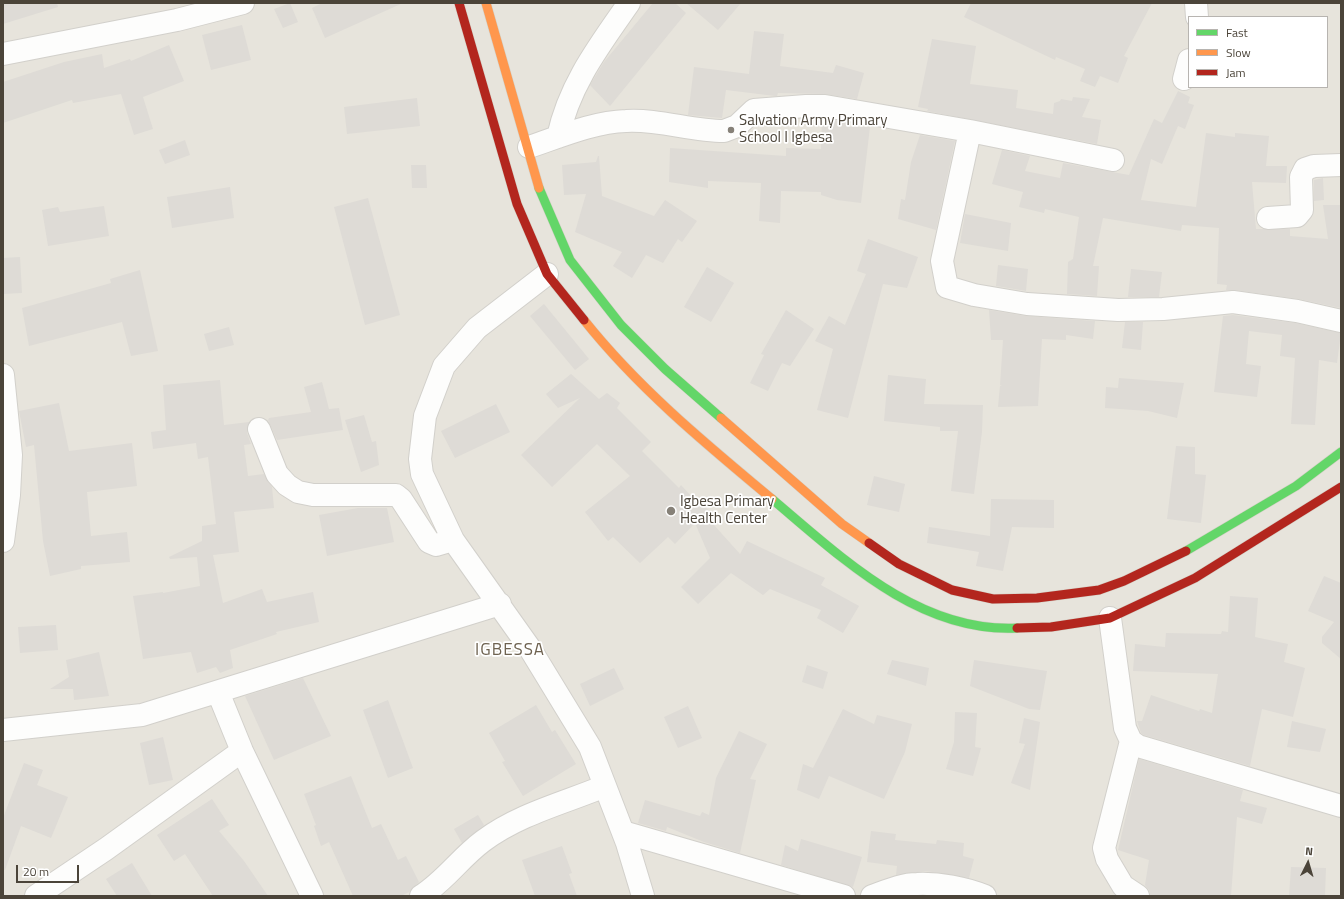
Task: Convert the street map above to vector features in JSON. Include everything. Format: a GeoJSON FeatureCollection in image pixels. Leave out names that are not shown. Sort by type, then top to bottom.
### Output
{"type":"FeatureCollection","features":[{"type":"Feature","properties":{"kind":"street"},"geometry":{"type":"LineString","coordinates":[[3,54],[174,12],[243,3]]}},
{"type":"Feature","properties":{"kind":"street"},"geometry":{"type":"LineString","coordinates":[[459,3],[517,204],[547,274],[604,346],[688,429],[826,544],[886,589],[925,611],[957,622],[1005,629],[1051,627],[1110,618],[1195,578],[1341,487]]}},
{"type":"Feature","properties":{"kind":"street"},"geometry":{"type":"LineString","coordinates":[[486,3],[529,148],[541,196],[570,260],[621,325],[710,410],[842,524],[899,564],[952,590],[973,596],[1020,599],[1069,594],[1105,588],[1173,559],[1290,489],[1341,452]]}},
{"type":"Feature","properties":{"kind":"street"},"geometry":{"type":"LineString","coordinates":[[558,137],[564,114],[578,78],[629,3]]}},
{"type":"Feature","properties":{"kind":"street"},"geometry":{"type":"LineString","coordinates":[[1196,3],[1197,16]]}},
{"type":"Feature","properties":{"kind":"street"},"geometry":{"type":"LineString","coordinates":[[529,148],[558,137],[594,127],[626,121],[724,131],[736,126],[754,110],[825,106],[970,131],[1113,160]]}},
{"type":"Feature","properties":{"kind":"street"},"geometry":{"type":"LineString","coordinates":[[970,131],[942,261],[947,287],[974,295],[1027,304],[1118,310],[1163,310],[1233,302],[1297,312],[1341,321]]}},
{"type":"Feature","properties":{"kind":"street"},"geometry":{"type":"LineString","coordinates":[[1268,218],[1297,216],[1302,210],[1301,177],[1305,169],[1314,166],[1341,165]]}},
{"type":"Feature","properties":{"kind":"street"},"geometry":{"type":"LineString","coordinates":[[547,274],[477,328],[444,366],[433,391],[425,416],[420,459],[422,474],[453,540],[500,604],[529,647],[590,747],[623,832],[643,896]]}},
{"type":"Feature","properties":{"kind":"street"},"geometry":{"type":"LineString","coordinates":[[3,375],[11,455],[3,541]]}},
{"type":"Feature","properties":{"kind":"street"},"geometry":{"type":"LineString","coordinates":[[259,430],[276,474],[287,486],[298,492],[313,495],[396,495],[401,499],[429,542],[436,545],[453,540]]}},
{"type":"Feature","properties":{"kind":"street"},"geometry":{"type":"LineString","coordinates":[[3,730],[142,715],[500,604]]}},
{"type":"Feature","properties":{"kind":"street"},"geometry":{"type":"LineString","coordinates":[[1110,618],[1125,728],[1131,741],[1138,746],[1341,806]]}},
{"type":"Feature","properties":{"kind":"street"},"geometry":{"type":"LineString","coordinates":[[218,692],[242,751],[312,896]]}},
{"type":"Feature","properties":{"kind":"street"},"geometry":{"type":"LineString","coordinates":[[1131,741],[1104,848],[1107,859],[1122,886],[1138,896]]}},
{"type":"Feature","properties":{"kind":"street"},"geometry":{"type":"LineString","coordinates":[[36,896],[106,849],[242,751]]}},
{"type":"Feature","properties":{"kind":"street"},"geometry":{"type":"LineString","coordinates":[[421,896],[449,874],[482,842],[505,826],[532,813],[605,786]]}},
{"type":"Feature","properties":{"kind":"street"},"geometry":{"type":"LineString","coordinates":[[623,832],[844,896]]}},
{"type":"Feature","properties":{"kind":"street"},"geometry":{"type":"LineString","coordinates":[[872,896],[906,885],[917,884],[947,886],[985,896]]}},
{"type":"Feature","properties":{"kind":"shaded area"},"geometry":{"type":"Polygon","coordinates":[[[3,3],[1341,3],[1341,896],[3,896],[3,3]]]}},
{"type":"Feature","properties":{"kind":"building"},"geometry":{"type":"Polygon","coordinates":[[[3,3],[57,3],[58,7],[3,24],[3,3]]]}},
{"type":"Feature","properties":{"kind":"building"},"geometry":{"type":"Polygon","coordinates":[[[290,3],[298,22],[283,28],[274,9],[290,3]]]}},
{"type":"Feature","properties":{"kind":"building"},"geometry":{"type":"Polygon","coordinates":[[[322,3],[403,3],[325,38],[312,8],[322,3]]]}},
{"type":"Feature","properties":{"kind":"building"},"geometry":{"type":"Polygon","coordinates":[[[653,3],[675,3],[686,13],[610,106],[590,85],[604,62],[653,3]]]}},
{"type":"Feature","properties":{"kind":"building"},"geometry":{"type":"Polygon","coordinates":[[[686,3],[741,3],[718,30],[686,3]]]}},
{"type":"Feature","properties":{"kind":"building"},"geometry":{"type":"Polygon","coordinates":[[[971,3],[1152,3],[1124,56],[1128,58],[1118,83],[1100,76],[1095,87],[1080,81],[1085,69],[1056,57],[1055,60],[964,17],[971,3]]]}},
{"type":"Feature","properties":{"kind":"building"},"geometry":{"type":"Polygon","coordinates":[[[242,25],[251,60],[211,70],[202,35],[242,25]]]}},
{"type":"Feature","properties":{"kind":"building"},"geometry":{"type":"Polygon","coordinates":[[[754,31],[784,34],[780,66],[833,73],[836,65],[864,73],[857,99],[825,94],[778,93],[777,96],[775,96],[726,90],[722,118],[688,115],[694,67],[749,74],[754,31]]]}},
{"type":"Feature","properties":{"kind":"building"},"geometry":{"type":"Polygon","coordinates":[[[932,39],[976,46],[970,84],[1018,90],[1016,108],[1053,114],[1054,103],[1060,101],[1061,99],[1072,101],[1073,97],[1090,99],[1082,117],[1101,120],[1097,144],[927,111],[928,109],[918,107],[932,39]]]}},
{"type":"Feature","properties":{"kind":"building"},"geometry":{"type":"Polygon","coordinates":[[[169,45],[184,81],[143,97],[153,129],[134,135],[121,94],[73,103],[72,100],[3,123],[3,82],[64,62],[102,54],[104,68],[130,59],[131,61],[169,45]]]}},
{"type":"Feature","properties":{"kind":"building"},"geometry":{"type":"Polygon","coordinates":[[[1178,91],[1190,97],[1188,103],[1194,105],[1185,129],[1178,126],[1162,164],[1151,159],[1141,200],[1196,207],[1206,133],[1235,137],[1235,133],[1269,136],[1266,166],[1287,166],[1286,183],[1252,182],[1256,229],[1290,229],[1290,236],[1328,239],[1323,205],[1341,205],[1341,308],[1299,299],[1226,290],[1227,285],[1217,284],[1219,228],[1182,225],[1181,231],[1103,218],[1093,266],[1099,266],[1097,296],[1067,294],[1068,262],[1073,259],[1079,217],[1045,209],[1044,213],[1019,207],[1023,192],[992,184],[1002,150],[1030,156],[1025,171],[1060,178],[1063,163],[1129,175],[1154,119],[1162,123],[1178,91]]]}},
{"type":"Feature","properties":{"kind":"building"},"geometry":{"type":"Polygon","coordinates":[[[417,98],[420,126],[347,134],[344,107],[417,98]]]}},
{"type":"Feature","properties":{"kind":"building"},"geometry":{"type":"Polygon","coordinates":[[[822,118],[850,123],[849,127],[870,127],[861,203],[837,200],[821,195],[821,192],[781,191],[780,223],[759,221],[761,183],[708,181],[708,188],[669,182],[670,148],[786,156],[786,148],[821,149],[822,118]]]}},
{"type":"Feature","properties":{"kind":"building"},"geometry":{"type":"Polygon","coordinates":[[[920,135],[955,141],[936,230],[898,219],[901,199],[905,200],[911,162],[920,135]]]}},
{"type":"Feature","properties":{"kind":"building"},"geometry":{"type":"Polygon","coordinates":[[[185,140],[190,155],[165,164],[159,150],[185,140]]]}},
{"type":"Feature","properties":{"kind":"building"},"geometry":{"type":"Polygon","coordinates":[[[598,156],[602,196],[654,216],[665,200],[697,221],[682,242],[678,239],[663,263],[646,255],[632,278],[613,266],[622,252],[575,232],[586,194],[564,195],[562,165],[596,162],[598,156]]]}},
{"type":"Feature","properties":{"kind":"building"},"geometry":{"type":"Polygon","coordinates":[[[411,165],[426,165],[427,188],[412,188],[411,165]]]}},
{"type":"Feature","properties":{"kind":"building"},"geometry":{"type":"Polygon","coordinates":[[[1323,178],[1324,200],[1314,201],[1314,180],[1323,178]]]}},
{"type":"Feature","properties":{"kind":"building"},"geometry":{"type":"Polygon","coordinates":[[[230,187],[234,218],[172,228],[167,197],[230,187]]]}},
{"type":"Feature","properties":{"kind":"building"},"geometry":{"type":"Polygon","coordinates":[[[368,198],[400,315],[365,325],[334,207],[368,198]]]}},
{"type":"Feature","properties":{"kind":"building"},"geometry":{"type":"Polygon","coordinates":[[[104,206],[109,236],[48,246],[42,210],[58,207],[60,212],[104,206]]]}},
{"type":"Feature","properties":{"kind":"building"},"geometry":{"type":"Polygon","coordinates":[[[965,214],[1011,223],[1008,251],[960,243],[965,214]]]}},
{"type":"Feature","properties":{"kind":"building"},"geometry":{"type":"Polygon","coordinates":[[[868,239],[918,257],[907,288],[883,284],[848,418],[817,410],[833,349],[815,341],[829,316],[845,325],[866,274],[857,271],[868,239]]]}},
{"type":"Feature","properties":{"kind":"building"},"geometry":{"type":"Polygon","coordinates":[[[20,257],[22,293],[3,294],[3,258],[20,257]]]}},
{"type":"Feature","properties":{"kind":"building"},"geometry":{"type":"Polygon","coordinates":[[[998,265],[1028,269],[1026,291],[996,286],[998,265]]]}},
{"type":"Feature","properties":{"kind":"building"},"geometry":{"type":"Polygon","coordinates":[[[707,267],[734,283],[711,322],[684,307],[707,267]]]}},
{"type":"Feature","properties":{"kind":"building"},"geometry":{"type":"Polygon","coordinates":[[[1131,269],[1162,272],[1159,297],[1128,297],[1131,269]]]}},
{"type":"Feature","properties":{"kind":"building"},"geometry":{"type":"Polygon","coordinates":[[[140,270],[158,351],[131,356],[122,322],[29,346],[22,308],[111,283],[110,279],[140,270]]]}},
{"type":"Feature","properties":{"kind":"building"},"geometry":{"type":"Polygon","coordinates":[[[544,304],[589,359],[575,370],[530,316],[544,304]]]}},
{"type":"Feature","properties":{"kind":"building"},"geometry":{"type":"Polygon","coordinates":[[[786,310],[814,329],[790,366],[782,363],[768,391],[750,383],[764,355],[761,354],[786,310]]]}},
{"type":"Feature","properties":{"kind":"building"},"geometry":{"type":"Polygon","coordinates":[[[989,310],[1026,316],[1095,321],[1093,339],[1066,335],[1066,340],[1042,339],[1038,406],[998,407],[1000,386],[1002,386],[1000,385],[1003,340],[991,340],[989,310]]]}},
{"type":"Feature","properties":{"kind":"building"},"geometry":{"type":"Polygon","coordinates":[[[1233,315],[1295,323],[1341,333],[1337,363],[1319,360],[1315,425],[1291,424],[1295,358],[1280,356],[1282,335],[1249,331],[1246,364],[1261,366],[1257,397],[1214,392],[1223,316],[1233,315]]]}},
{"type":"Feature","properties":{"kind":"building"},"geometry":{"type":"Polygon","coordinates":[[[1125,322],[1143,322],[1141,350],[1122,348],[1125,322]]]}},
{"type":"Feature","properties":{"kind":"building"},"geometry":{"type":"Polygon","coordinates":[[[229,327],[234,345],[209,351],[204,334],[229,327]]]}},
{"type":"Feature","properties":{"kind":"building"},"geometry":{"type":"Polygon","coordinates":[[[571,374],[599,399],[607,393],[620,403],[617,408],[651,442],[642,451],[679,488],[681,485],[700,506],[702,504],[718,519],[713,524],[740,554],[747,541],[825,578],[821,585],[859,606],[843,633],[817,618],[821,610],[770,589],[763,595],[731,573],[698,604],[681,587],[710,558],[695,523],[675,544],[668,537],[640,563],[613,537],[608,541],[585,512],[630,476],[597,444],[552,487],[521,455],[580,398],[558,408],[546,394],[571,374]]]}},
{"type":"Feature","properties":{"kind":"building"},"geometry":{"type":"Polygon","coordinates":[[[888,375],[926,379],[924,404],[983,405],[982,432],[974,494],[951,491],[958,431],[940,431],[940,427],[884,421],[888,375]]]}},
{"type":"Feature","properties":{"kind":"building"},"geometry":{"type":"Polygon","coordinates":[[[1119,378],[1184,383],[1177,418],[1148,411],[1105,408],[1106,387],[1118,388],[1119,378]]]}},
{"type":"Feature","properties":{"kind":"building"},"geometry":{"type":"Polygon","coordinates":[[[220,380],[224,425],[249,422],[247,433],[251,444],[244,445],[248,476],[264,474],[272,487],[274,508],[234,512],[239,552],[213,555],[223,603],[262,589],[267,602],[313,592],[319,622],[276,632],[277,634],[230,650],[233,668],[220,673],[216,667],[197,673],[191,652],[143,659],[133,596],[163,593],[200,586],[197,557],[170,559],[169,557],[202,541],[202,526],[216,524],[208,457],[198,459],[196,443],[153,449],[151,432],[166,430],[163,385],[220,380]]]}},
{"type":"Feature","properties":{"kind":"building"},"geometry":{"type":"Polygon","coordinates":[[[322,382],[329,409],[339,408],[343,430],[277,440],[268,420],[269,418],[311,412],[304,387],[322,382]]]}},
{"type":"Feature","properties":{"kind":"building"},"geometry":{"type":"Polygon","coordinates":[[[59,403],[69,451],[132,443],[137,486],[87,492],[91,536],[127,532],[130,562],[81,566],[81,569],[50,576],[43,541],[34,445],[26,447],[19,411],[59,403]]]}},
{"type":"Feature","properties":{"kind":"building"},"geometry":{"type":"Polygon","coordinates":[[[496,404],[510,432],[455,458],[441,431],[496,404]]]}},
{"type":"Feature","properties":{"kind":"building"},"geometry":{"type":"Polygon","coordinates":[[[364,415],[372,442],[376,441],[379,465],[361,472],[345,420],[364,415]]]}},
{"type":"Feature","properties":{"kind":"building"},"geometry":{"type":"Polygon","coordinates":[[[1176,446],[1195,447],[1195,474],[1206,475],[1201,523],[1167,519],[1176,446]]]}},
{"type":"Feature","properties":{"kind":"building"},"geometry":{"type":"Polygon","coordinates":[[[874,476],[905,484],[899,512],[867,505],[874,476]]]}},
{"type":"Feature","properties":{"kind":"building"},"geometry":{"type":"Polygon","coordinates":[[[991,499],[1054,500],[1054,528],[1012,527],[1003,571],[976,566],[979,552],[927,543],[929,527],[990,536],[991,499]]]}},
{"type":"Feature","properties":{"kind":"building"},"geometry":{"type":"Polygon","coordinates":[[[358,508],[387,508],[394,542],[327,556],[319,515],[358,508]]]}},
{"type":"Feature","properties":{"kind":"building"},"geometry":{"type":"Polygon","coordinates":[[[1324,576],[1341,583],[1341,659],[1322,643],[1322,637],[1334,622],[1308,611],[1324,576]]]}},
{"type":"Feature","properties":{"kind":"building"},"geometry":{"type":"Polygon","coordinates":[[[1230,596],[1258,598],[1255,637],[1288,644],[1284,662],[1305,668],[1293,717],[1262,709],[1250,766],[1144,735],[1141,733],[1137,721],[1142,721],[1151,695],[1199,711],[1200,709],[1212,713],[1218,674],[1133,671],[1135,644],[1165,647],[1166,633],[1221,634],[1222,631],[1228,632],[1230,596]]]}},
{"type":"Feature","properties":{"kind":"building"},"geometry":{"type":"Polygon","coordinates":[[[56,625],[58,650],[20,653],[18,627],[56,625]]]}},
{"type":"Feature","properties":{"kind":"building"},"geometry":{"type":"Polygon","coordinates":[[[99,652],[109,696],[74,700],[73,689],[50,689],[69,677],[66,660],[99,652]]]}},
{"type":"Feature","properties":{"kind":"building"},"geometry":{"type":"Polygon","coordinates":[[[892,660],[929,668],[926,686],[887,674],[892,660]]]}},
{"type":"Feature","properties":{"kind":"building"},"geometry":{"type":"Polygon","coordinates":[[[974,660],[1047,671],[1040,710],[1029,709],[970,686],[974,660]]]}},
{"type":"Feature","properties":{"kind":"building"},"geometry":{"type":"Polygon","coordinates":[[[807,665],[828,672],[823,689],[802,682],[807,665]]]}},
{"type":"Feature","properties":{"kind":"building"},"geometry":{"type":"Polygon","coordinates":[[[614,668],[624,689],[590,706],[580,684],[614,668]]]}},
{"type":"Feature","properties":{"kind":"building"},"geometry":{"type":"Polygon","coordinates":[[[303,678],[331,736],[274,760],[245,696],[303,678]]]}},
{"type":"Feature","properties":{"kind":"building"},"geometry":{"type":"Polygon","coordinates":[[[388,700],[413,768],[388,778],[363,710],[388,700]]]}},
{"type":"Feature","properties":{"kind":"building"},"geometry":{"type":"Polygon","coordinates":[[[536,705],[552,732],[555,730],[576,764],[523,796],[502,762],[505,761],[489,733],[536,705]]]}},
{"type":"Feature","properties":{"kind":"building"},"geometry":{"type":"Polygon","coordinates":[[[688,706],[702,738],[678,748],[664,717],[688,706]]]}},
{"type":"Feature","properties":{"kind":"building"},"geometry":{"type":"Polygon","coordinates":[[[843,709],[874,724],[877,715],[912,724],[905,752],[884,799],[829,776],[819,799],[797,790],[803,764],[813,768],[843,709]]]}},
{"type":"Feature","properties":{"kind":"building"},"geometry":{"type":"Polygon","coordinates":[[[955,712],[977,713],[975,747],[981,748],[973,776],[946,769],[954,742],[955,712]]]}},
{"type":"Feature","properties":{"kind":"building"},"geometry":{"type":"Polygon","coordinates":[[[1024,718],[1040,722],[1030,790],[1011,783],[1025,744],[1019,743],[1024,718]]]}},
{"type":"Feature","properties":{"kind":"building"},"geometry":{"type":"Polygon","coordinates":[[[1292,721],[1326,729],[1320,752],[1287,747],[1292,721]]]}},
{"type":"Feature","properties":{"kind":"building"},"geometry":{"type":"Polygon","coordinates":[[[739,731],[767,744],[750,779],[756,780],[740,853],[704,842],[667,827],[666,831],[638,823],[645,800],[700,816],[702,812],[709,815],[716,778],[739,731]]]}},
{"type":"Feature","properties":{"kind":"building"},"geometry":{"type":"Polygon","coordinates":[[[163,737],[173,780],[149,785],[140,743],[163,737]]]}},
{"type":"Feature","properties":{"kind":"building"},"geometry":{"type":"Polygon","coordinates":[[[1139,759],[1243,790],[1240,801],[1267,808],[1262,824],[1237,817],[1231,896],[1150,896],[1149,890],[1145,885],[1149,860],[1118,850],[1139,759]]]}},
{"type":"Feature","properties":{"kind":"building"},"geometry":{"type":"Polygon","coordinates":[[[24,763],[43,770],[37,785],[68,797],[51,838],[21,826],[5,870],[3,870],[3,818],[24,763]]]}},
{"type":"Feature","properties":{"kind":"building"},"geometry":{"type":"Polygon","coordinates":[[[351,776],[372,828],[381,824],[398,860],[406,856],[419,882],[409,892],[401,896],[353,896],[329,842],[321,846],[314,826],[316,825],[304,794],[351,776]]]}},
{"type":"Feature","properties":{"kind":"building"},"geometry":{"type":"Polygon","coordinates":[[[212,799],[229,825],[219,831],[244,861],[268,896],[213,896],[185,854],[174,861],[157,835],[212,799]]]}},
{"type":"Feature","properties":{"kind":"building"},"geometry":{"type":"Polygon","coordinates":[[[478,815],[484,825],[462,843],[454,829],[478,815]]]}},
{"type":"Feature","properties":{"kind":"building"},"geometry":{"type":"Polygon","coordinates":[[[871,831],[896,834],[895,840],[936,844],[937,840],[964,843],[963,856],[974,859],[969,878],[926,871],[896,875],[897,866],[867,862],[871,831]]]}},
{"type":"Feature","properties":{"kind":"building"},"geometry":{"type":"Polygon","coordinates":[[[801,839],[862,857],[853,887],[781,865],[785,845],[798,851],[801,839]]]}},
{"type":"Feature","properties":{"kind":"building"},"geometry":{"type":"Polygon","coordinates":[[[562,846],[572,873],[569,874],[577,896],[535,896],[522,860],[562,846]]]}},
{"type":"Feature","properties":{"kind":"building"},"geometry":{"type":"Polygon","coordinates":[[[132,863],[152,896],[117,896],[106,879],[132,863]]]}},
{"type":"Feature","properties":{"kind":"building"},"geometry":{"type":"Polygon","coordinates":[[[1291,867],[1326,868],[1325,896],[1289,896],[1291,867]]]}},
{"type":"Feature","properties":{"kind":"traffic: fast"},"geometry":{"type":"LineString","coordinates":[[539,188],[570,260],[621,325],[665,369],[721,418]]}},
{"type":"Feature","properties":{"kind":"traffic: fast"},"geometry":{"type":"LineString","coordinates":[[1186,551],[1296,486],[1341,452]]}},
{"type":"Feature","properties":{"kind":"traffic: fast"},"geometry":{"type":"LineString","coordinates":[[772,499],[854,567],[884,588],[915,605],[947,618],[981,626],[1017,628]]}},
{"type":"Feature","properties":{"kind":"traffic: slow"},"geometry":{"type":"LineString","coordinates":[[486,3],[539,188]]}},
{"type":"Feature","properties":{"kind":"traffic: slow"},"geometry":{"type":"LineString","coordinates":[[584,320],[605,345],[650,392],[698,436],[772,499]]}},
{"type":"Feature","properties":{"kind":"traffic: slow"},"geometry":{"type":"LineString","coordinates":[[721,418],[842,524],[869,543]]}},
{"type":"Feature","properties":{"kind":"traffic: jam"},"geometry":{"type":"LineString","coordinates":[[459,3],[517,204],[547,274],[584,320]]}},
{"type":"Feature","properties":{"kind":"traffic: jam"},"geometry":{"type":"LineString","coordinates":[[1017,628],[1051,627],[1110,618],[1195,578],[1341,487]]}},
{"type":"Feature","properties":{"kind":"traffic: jam"},"geometry":{"type":"LineString","coordinates":[[869,543],[899,564],[952,590],[993,599],[1037,598],[1099,590],[1124,581],[1186,551]]}},
{"type":"Feature","properties":{"kind":"place","name":"Salvation Army Primary School I Igbesa"},"geometry":{"type":"Point","coordinates":[731,130]}},
{"type":"Feature","properties":{"kind":"place","name":"Igbesa Primary Health Center"},"geometry":{"type":"Point","coordinates":[671,511]}},
{"type":"Feature","properties":{"kind":"district","name":"IGBESSA"},"geometry":{"type":"Point","coordinates":[510,651]}}]}
